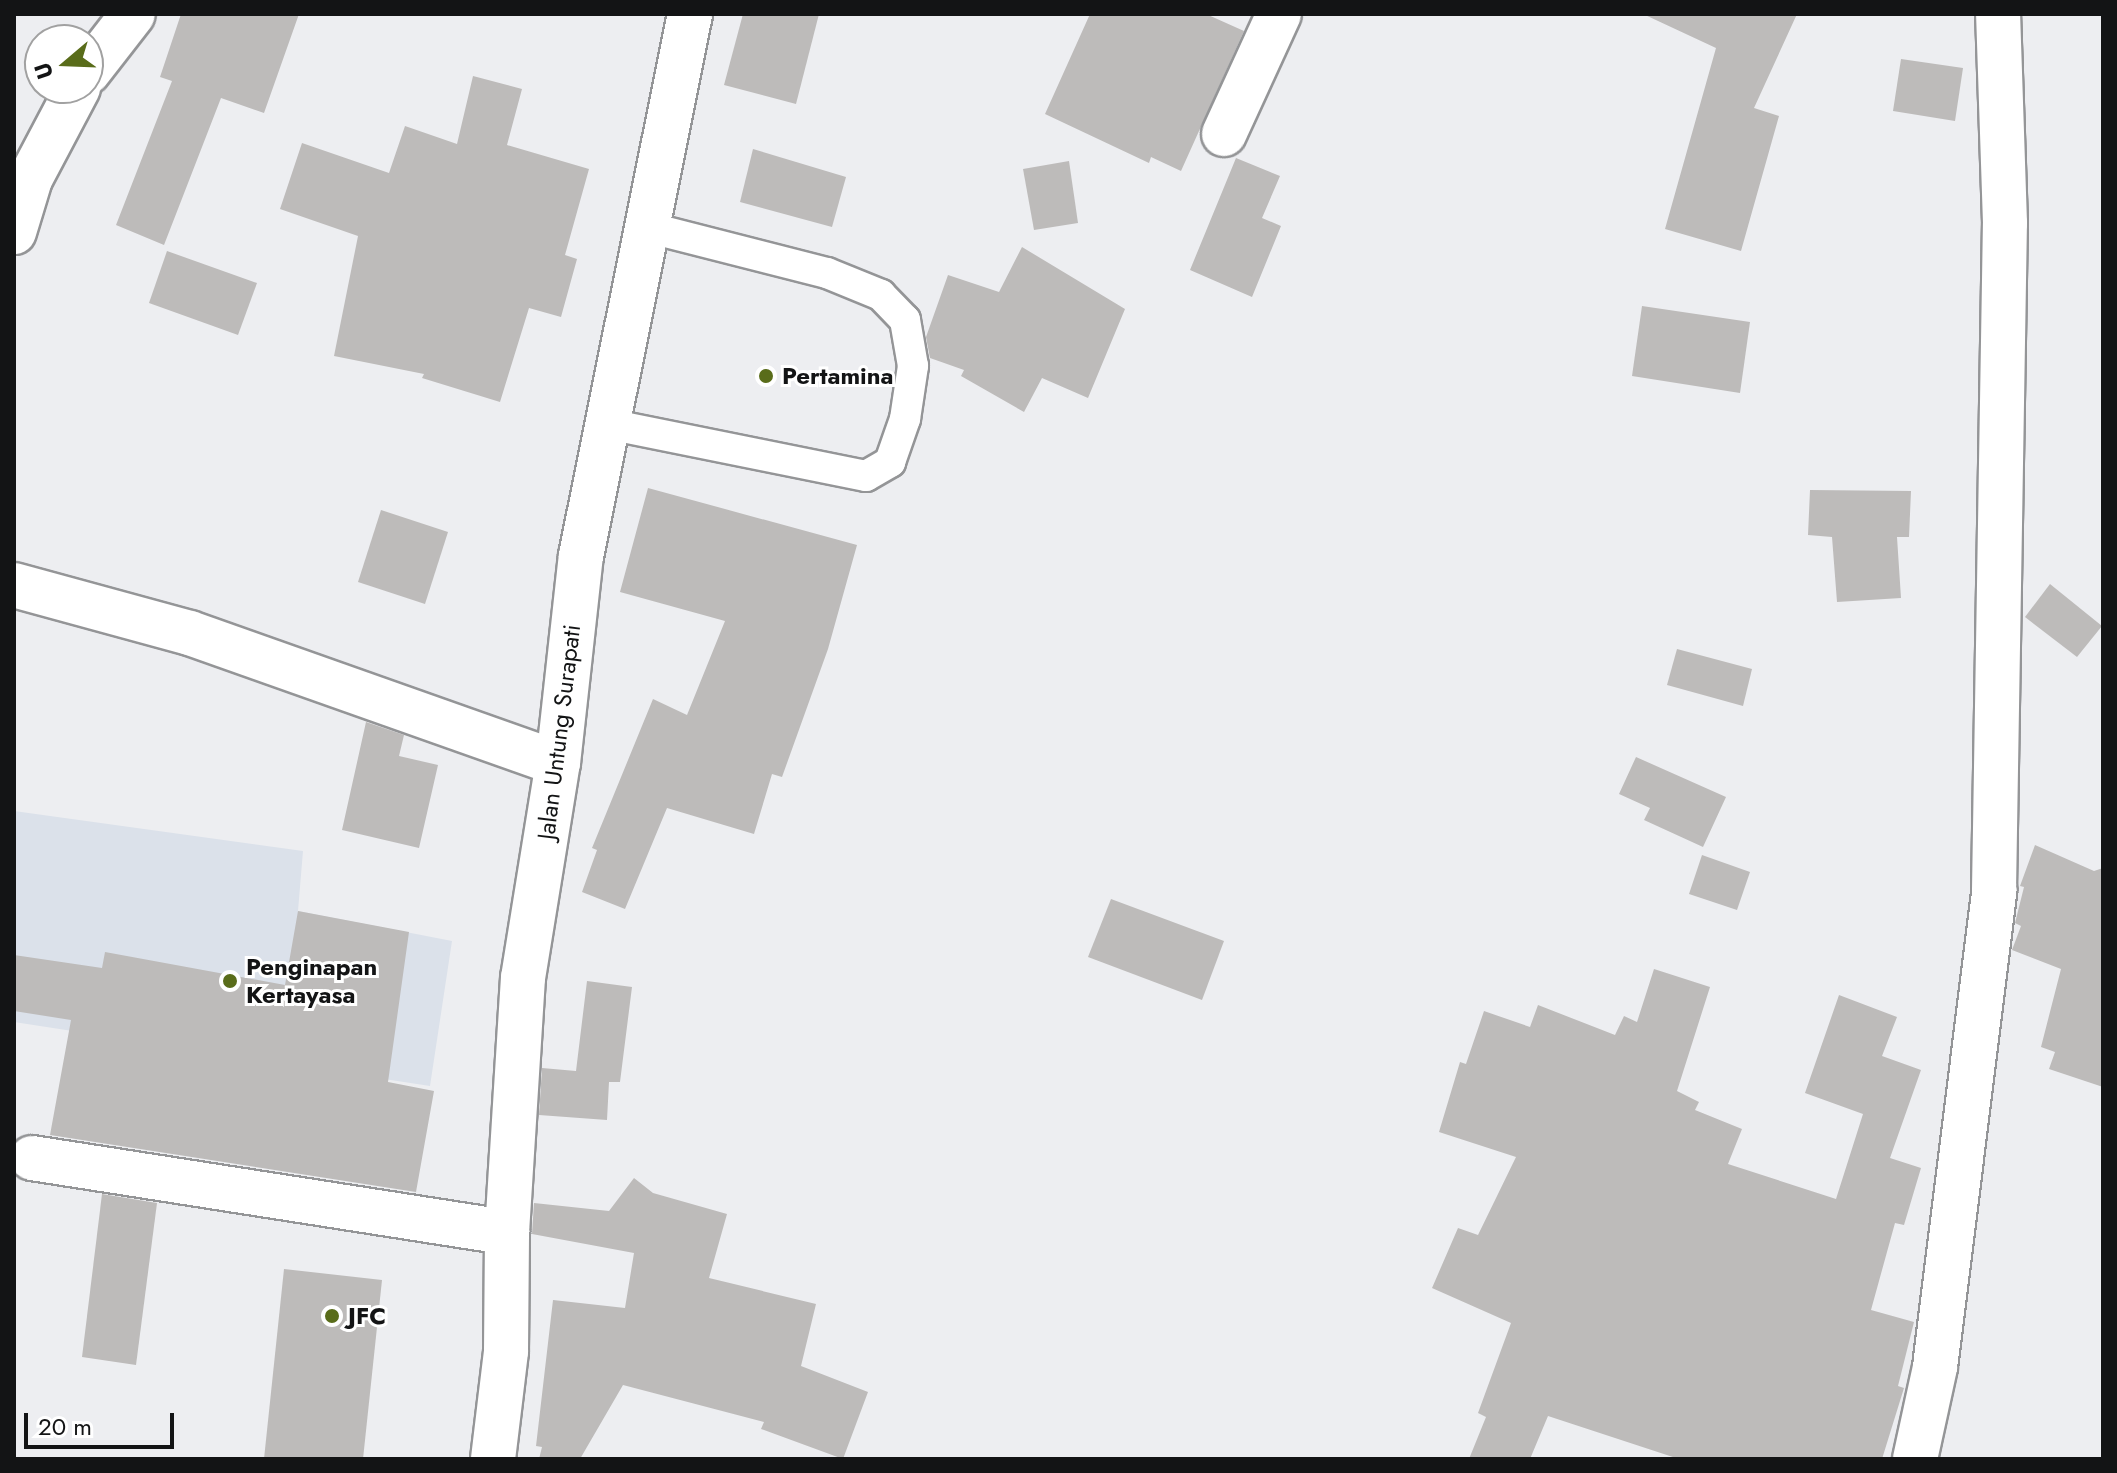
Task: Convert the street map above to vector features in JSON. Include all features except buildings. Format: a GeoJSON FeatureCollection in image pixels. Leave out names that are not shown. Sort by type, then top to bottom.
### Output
{"type":"FeatureCollection","features":[{"type":"Feature","properties":{"kind":"main road"},"geometry":{"type":"LineString","coordinates":[[104,51],[133,14]]}},
{"type":"Feature","properties":{"kind":"main road","name":"Jalan Untung Surapati"},"geometry":{"type":"LineString","coordinates":[[493,1459],[506,1351],[507,1232],[523,978],[558,763],[581,556],[690,14]]}},
{"type":"Feature","properties":{"kind":"main road"},"geometry":{"type":"LineString","coordinates":[[1224,134],[1279,14]]}},
{"type":"Feature","properties":{"kind":"main road"},"geometry":{"type":"LineString","coordinates":[[1915,1459],[1935,1367],[1994,890],[2005,192],[1998,14]]}},
{"type":"Feature","properties":{"kind":"main road"},"geometry":{"type":"LineString","coordinates":[[14,232],[30,179],[70,104]]}},
{"type":"Feature","properties":{"kind":"main road"},"geometry":{"type":"LineString","coordinates":[[14,585],[190,633],[558,763]]}},
{"type":"Feature","properties":{"kind":"main road"},"geometry":{"type":"LineString","coordinates":[[32,1158],[507,1232]]}},
{"type":"Feature","properties":{"kind":"lane"},"geometry":{"type":"LineString","coordinates":[[608,424],[866,476],[890,462],[905,419],[913,366],[905,320],[881,295],[827,273],[646,227]]}},
{"type":"Feature","properties":{"kind":"shaded area","name":"Penginapan Kertayasa"},"geometry":{"type":"Polygon","coordinates":[[[14,811],[303,851],[298,911],[452,941],[430,1086],[14,1022],[14,811]]]}},
{"type":"Feature","properties":{"kind":"place","name":"Pertamina"},"geometry":{"type":"Point","coordinates":[766,376]}},
{"type":"Feature","properties":{"kind":"place","name":"Penginapan Kertayasa"},"geometry":{"type":"Point","coordinates":[230,981]}},
{"type":"Feature","properties":{"kind":"place","name":"JFC"},"geometry":{"type":"Point","coordinates":[332,1316]}}]}
